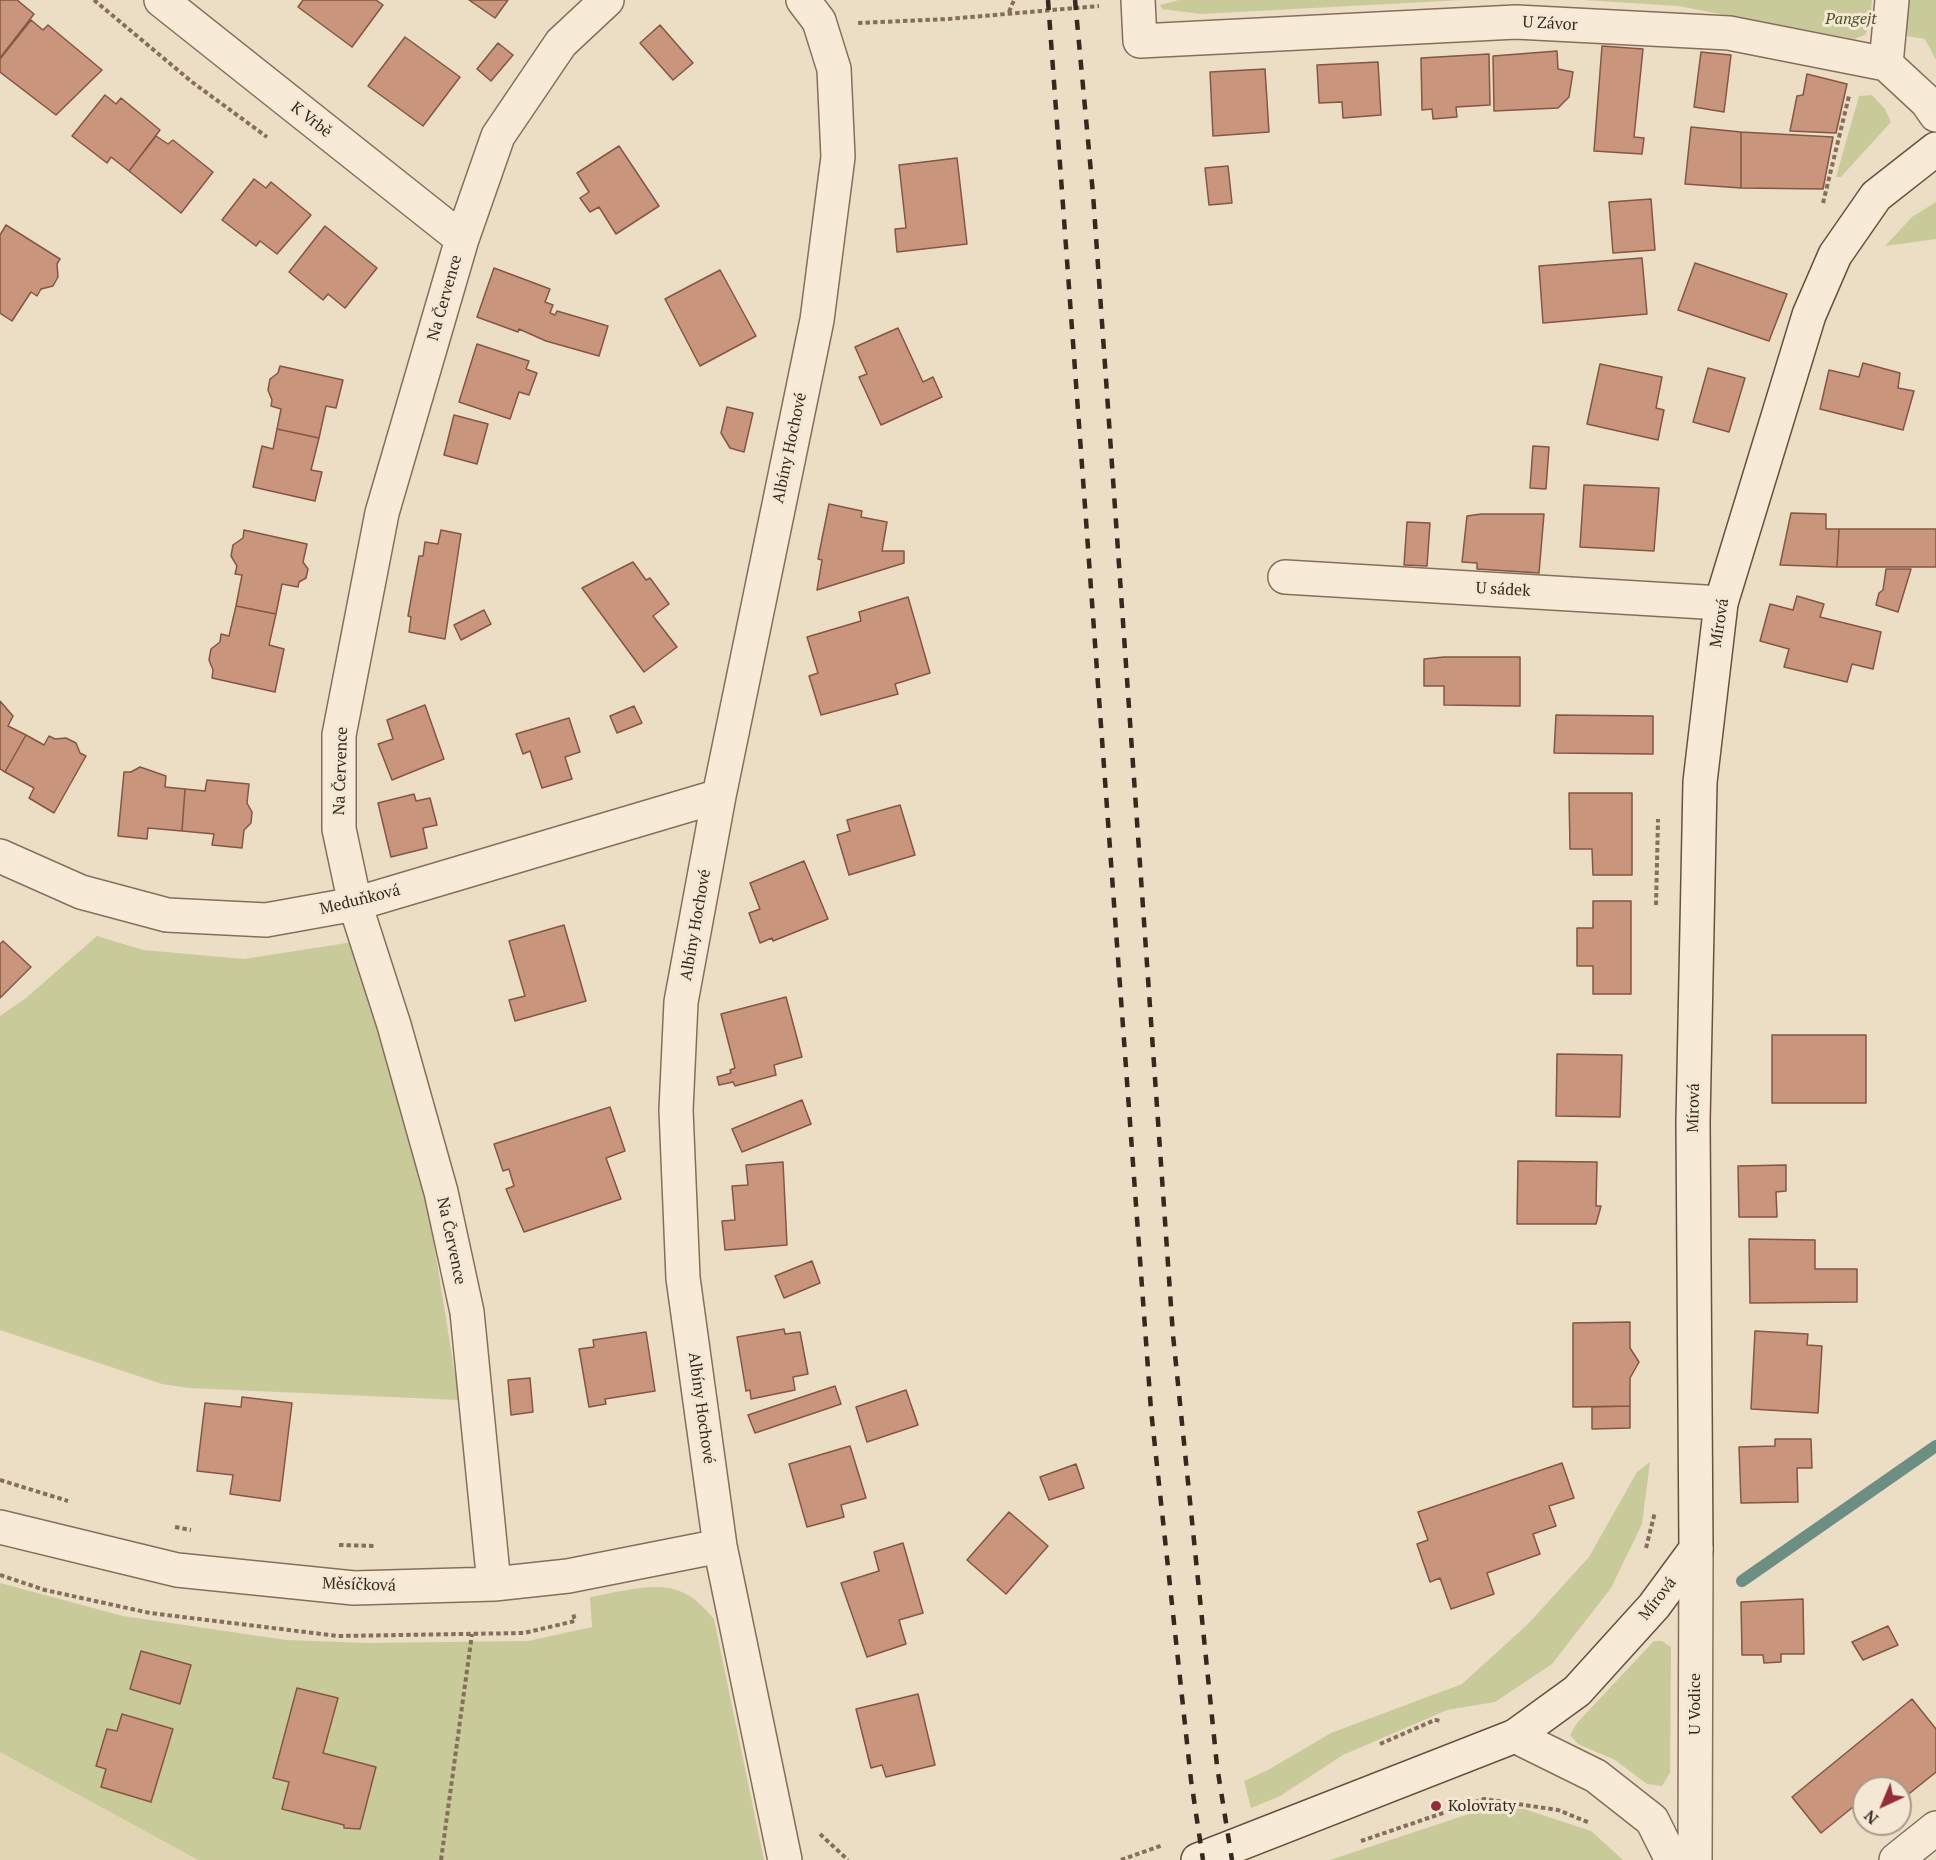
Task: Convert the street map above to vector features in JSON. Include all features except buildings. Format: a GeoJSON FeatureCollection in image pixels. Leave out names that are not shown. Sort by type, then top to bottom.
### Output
{"type":"FeatureCollection","features":[{"type":"Feature","properties":{"kind":"street","name":"K Vrbě"},"geometry":{"type":"LineString","coordinates":[[161,0],[462,239]]}},
{"type":"Feature","properties":{"kind":"street","name":"Na Července"},"geometry":{"type":"LineString","coordinates":[[494,1584],[467,1312],[441,1191],[394,1025],[355,904],[339,829],[339,735],[381,513],[462,239],[498,136],[561,43],[607,0]]}},
{"type":"Feature","properties":{"kind":"street","name":"Albíny Hochové"},"geometry":{"type":"LineString","coordinates":[[785,1860],[720,1546],[683,1278],[676,1110],[681,1002],[719,796],[816,320],[838,158],[834,69],[819,21],[803,0]]}},
{"type":"Feature","properties":{"kind":"street","name":"U Závor"},"geometry":{"type":"LineString","coordinates":[[1138,0],[1140,40],[1516,22],[1729,33],[1873,61]]}},
{"type":"Feature","properties":{"kind":"street"},"geometry":{"type":"LineString","coordinates":[[1892,0],[1873,61],[1927,102],[1936,115]]}},
{"type":"Feature","properties":{"kind":"street","name":"Mírová"},"geometry":{"type":"LineString","coordinates":[[1209,1856],[1515,1736],[1577,1691],[1654,1606],[1696,1549],[1693,1122],[1700,782],[1721,603],[1809,315],[1835,255],[1876,196],[1936,149]]}},
{"type":"Feature","properties":{"kind":"street","name":"U sádek"},"geometry":{"type":"LineString","coordinates":[[1285,577],[1721,603]]}},
{"type":"Feature","properties":{"kind":"street","name":"Meduňková"},"geometry":{"type":"LineString","coordinates":[[0,856],[81,892],[167,915],[266,920],[355,904],[719,796]]}},
{"type":"Feature","properties":{"kind":"street","name":"Měsíčková"},"geometry":{"type":"LineString","coordinates":[[0,1527],[177,1570],[354,1588],[494,1584],[568,1576],[720,1546]]}},
{"type":"Feature","properties":{"kind":"street","name":"U Vodice"},"geometry":{"type":"LineString","coordinates":[[1695,1860],[1696,1549]]}},
{"type":"Feature","properties":{"kind":"street"},"geometry":{"type":"LineString","coordinates":[[1515,1736],[1596,1776],[1652,1820],[1672,1860]]}},
{"type":"Feature","properties":{"kind":"street"},"geometry":{"type":"LineString","coordinates":[[1896,1860],[1936,1828]]}},
{"type":"Feature","properties":{"kind":"path"},"geometry":{"type":"LineString","coordinates":[[94,0],[192,82],[271,140]]}},
{"type":"Feature","properties":{"kind":"path"},"geometry":{"type":"LineString","coordinates":[[1009,12],[1014,0]]}},
{"type":"Feature","properties":{"kind":"path"},"geometry":{"type":"LineString","coordinates":[[1828,201],[1821,209],[1873,61]]}},
{"type":"Feature","properties":{"kind":"path"},"geometry":{"type":"LineString","coordinates":[[1656,911],[1656,842],[1659,808]]}},
{"type":"Feature","properties":{"kind":"path"},"geometry":{"type":"LineString","coordinates":[[0,1480],[78,1504]]}},
{"type":"Feature","properties":{"kind":"path"},"geometry":{"type":"LineString","coordinates":[[1644,1553],[1657,1505]]}},
{"type":"Feature","properties":{"kind":"path"},"geometry":{"type":"LineString","coordinates":[[166,1525],[199,1532]]}},
{"type":"Feature","properties":{"kind":"path"},"geometry":{"type":"LineString","coordinates":[[328,1545],[386,1546]]}},
{"type":"Feature","properties":{"kind":"path"},"geometry":{"type":"LineString","coordinates":[[0,1575],[45,1590],[150,1613],[338,1636],[524,1633],[575,1621],[568,1576]]}},
{"type":"Feature","properties":{"kind":"path"},"geometry":{"type":"LineString","coordinates":[[441,1860],[472,1634]]}},
{"type":"Feature","properties":{"kind":"path"},"geometry":{"type":"LineString","coordinates":[[1370,1749],[1435,1720],[1447,1722]]}},
{"type":"Feature","properties":{"kind":"path"},"geometry":{"type":"LineString","coordinates":[[1359,1841],[1484,1799],[1558,1810],[1598,1826]]}},
{"type":"Feature","properties":{"kind":"path"},"geometry":{"type":"LineString","coordinates":[[813,1825],[848,1860]]}},
{"type":"Feature","properties":{"kind":"path"},"geometry":{"type":"LineString","coordinates":[[1121,1860],[1165,1844]]}},
{"type":"Feature","properties":{"kind":"shaded area"},"geometry":{"type":"Polygon","coordinates":[[[0,1752],[73,1792],[198,1860],[0,1860],[0,1752]]]}},
{"type":"Feature","properties":{"kind":"green space"},"geometry":{"type":"Polygon","coordinates":[[[1179,0],[1463,0],[1201,14],[1162,9],[1160,5],[1179,0]]]}},
{"type":"Feature","properties":{"kind":"green space","name":"Pangejt"},"geometry":{"type":"Polygon","coordinates":[[[1584,0],[1872,0],[1870,25],[1865,35],[1854,39],[1678,6],[1584,0]]]}},
{"type":"Feature","properties":{"kind":"green space"},"geometry":{"type":"Polygon","coordinates":[[[1892,0],[1936,0],[1936,60],[1925,39],[1889,33],[1892,0]]]}},
{"type":"Feature","properties":{"kind":"green space"},"geometry":{"type":"Polygon","coordinates":[[[1872,95],[1885,109],[1891,122],[1841,177],[1836,177],[1859,96],[1872,95]]]}},
{"type":"Feature","properties":{"kind":"green space"},"geometry":{"type":"Polygon","coordinates":[[[1936,202],[1936,239],[1885,246],[1912,217],[1936,202]]]}},
{"type":"Feature","properties":{"kind":"green space"},"geometry":{"type":"Polygon","coordinates":[[[97,936],[143,950],[244,959],[353,942],[423,1175],[459,1400],[189,1388],[162,1384],[0,1330],[0,1016],[26,998],[97,936]]]}},
{"type":"Feature","properties":{"kind":"green space"},"geometry":{"type":"Polygon","coordinates":[[[1650,1462],[1642,1524],[1611,1588],[1552,1664],[1495,1702],[1447,1710],[1343,1755],[1280,1796],[1251,1808],[1244,1781],[1268,1770],[1331,1733],[1462,1684],[1528,1624],[1589,1557],[1637,1472],[1650,1462]]]}},
{"type":"Feature","properties":{"kind":"green space"},"geometry":{"type":"Polygon","coordinates":[[[0,1583],[123,1616],[286,1640],[368,1643],[528,1641],[592,1627],[590,1597],[649,1587],[682,1592],[695,1600],[714,1619],[764,1860],[198,1860],[0,1752],[0,1583]]]}},
{"type":"Feature","properties":{"kind":"green space"},"geometry":{"type":"Polygon","coordinates":[[[1654,1641],[1662,1641],[1671,1647],[1670,1773],[1662,1786],[1647,1784],[1615,1760],[1578,1744],[1570,1735],[1577,1723],[1654,1641]]]}},
{"type":"Feature","properties":{"kind":"green space"},"geometry":{"type":"Polygon","coordinates":[[[1484,1809],[1524,1809],[1591,1831],[1623,1860],[1330,1860],[1484,1809]]]}},
{"type":"Feature","properties":{"kind":"waterway"},"geometry":{"type":"LineString","coordinates":[[1742,1581],[1936,1446]]}},
{"type":"Feature","properties":{"kind":"railway"},"geometry":{"type":"LineString","coordinates":[[1048,0],[1151,1410],[1191,1780],[1203,1860]]}},
{"type":"Feature","properties":{"kind":"railway"},"geometry":{"type":"LineString","coordinates":[[1075,0],[1093,194],[1173,1335],[1217,1766],[1232,1860]]}},
{"type":"Feature","properties":{"kind":"place","name":"Kolovraty"},"geometry":{"type":"Point","coordinates":[1436,1806]}}]}
